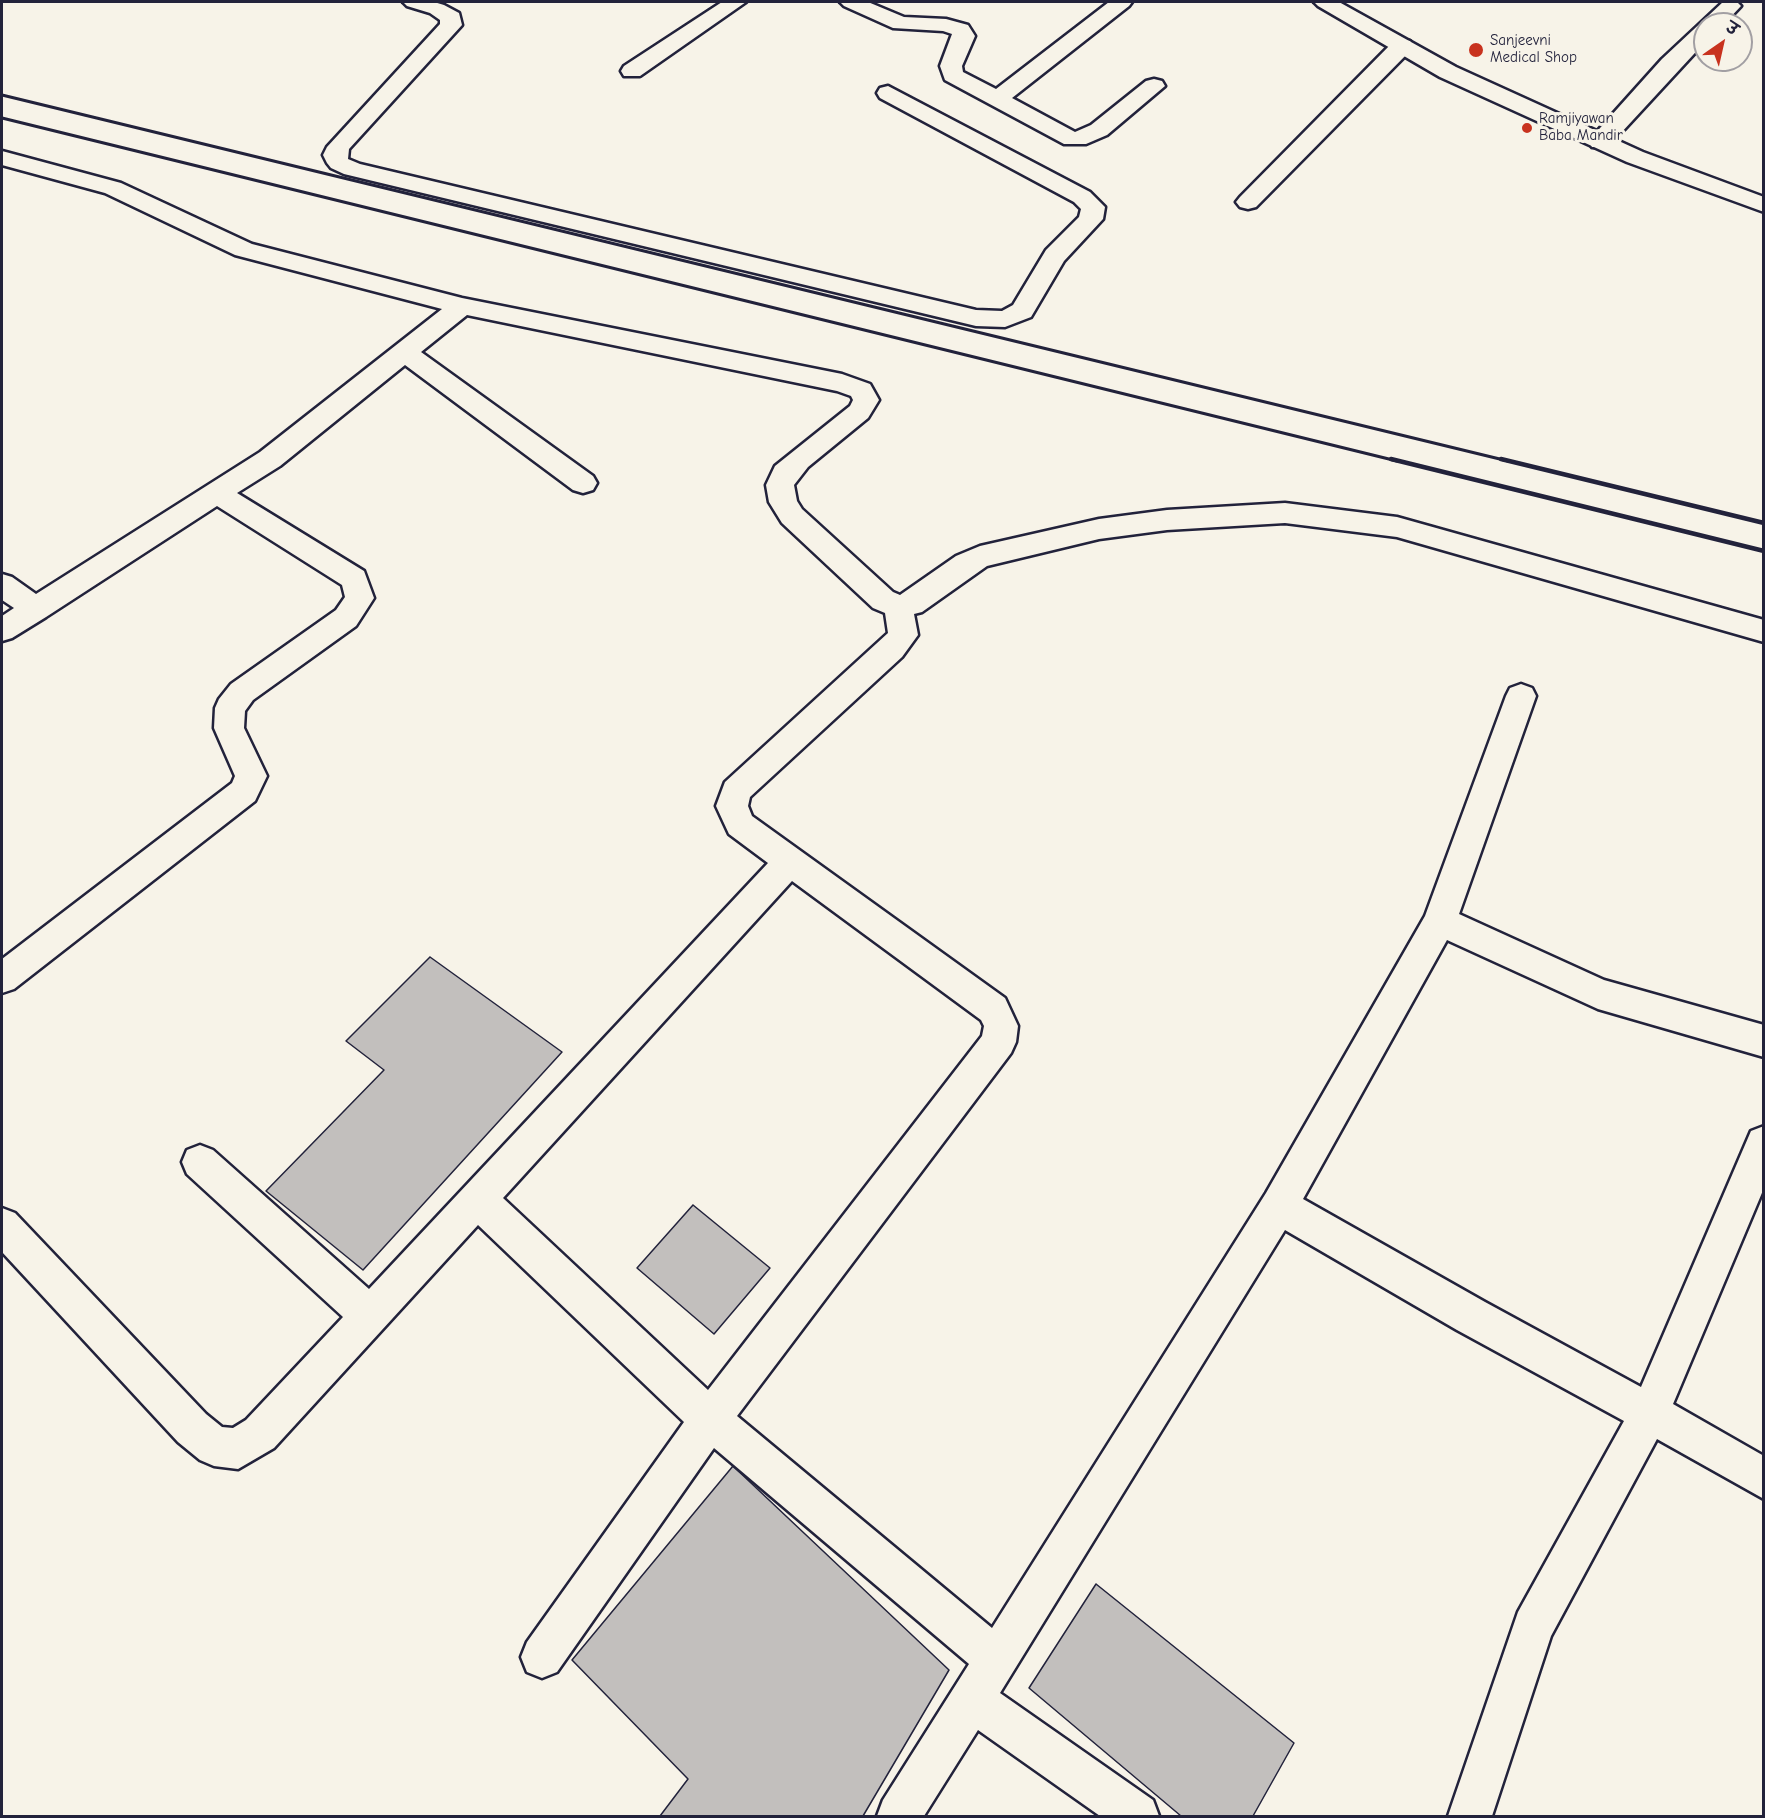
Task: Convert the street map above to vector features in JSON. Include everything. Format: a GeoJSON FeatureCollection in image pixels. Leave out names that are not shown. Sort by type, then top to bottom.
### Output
{"type":"FeatureCollection","features":[{"type":"Feature","properties":{"kind":"street"},"geometry":{"type":"LineString","coordinates":[[414,2],[437,9],[451,18],[451,25],[338,147],[335,155],[339,163],[363,172],[976,318],[1005,319],[1022,311],[1055,256],[1091,219],[1093,207],[1082,197],[888,93]]}},
{"type":"Feature","properties":{"kind":"street"},"geometry":{"type":"LineString","coordinates":[[632,71],[735,2]]}},
{"type":"Feature","properties":{"kind":"street"},"geometry":{"type":"LineString","coordinates":[[851,2],[901,22],[946,25],[960,30],[964,36],[951,66],[953,75],[1072,139],[1086,137],[1099,130],[1154,86]]}},
{"type":"Feature","properties":{"kind":"street"},"geometry":{"type":"LineString","coordinates":[[997,99],[1122,2]]}},
{"type":"Feature","properties":{"kind":"street"},"geometry":{"type":"LineString","coordinates":[[1325,2],[1448,72],[1600,142],[1764,205]]}},
{"type":"Feature","properties":{"kind":"street"},"geometry":{"type":"LineString","coordinates":[[1724,12],[1730,6]]}},
{"type":"Feature","properties":{"kind":"street"},"geometry":{"type":"LineString","coordinates":[[1600,142],[1693,42]]}},
{"type":"Feature","properties":{"kind":"street"},"geometry":{"type":"LineString","coordinates":[[1248,202],[1402,46]]}},
{"type":"Feature","properties":{"kind":"street"},"geometry":{"type":"LineString","coordinates":[[2,158],[113,188],[244,250],[462,306],[842,383],[861,390],[866,400],[860,412],[798,460],[785,473],[780,486],[783,502],[792,516],[883,600],[898,606],[912,604],[966,564],[980,558],[1061,538],[1099,529],[1167,520],[1285,513],[1397,527],[1764,631]]}},
{"type":"Feature","properties":{"kind":"street"},"geometry":{"type":"LineString","coordinates":[[2,630],[270,459],[462,306]]}},
{"type":"Feature","properties":{"kind":"street"},"geometry":{"type":"LineString","coordinates":[[404,352],[583,483]]}},
{"type":"Feature","properties":{"kind":"street"},"geometry":{"type":"LineString","coordinates":[[2,978],[244,792],[251,776],[230,728],[230,708],[242,692],[346,618],[360,598],[354,579],[218,494]]}},
{"type":"Feature","properties":{"kind":"street"},"geometry":{"type":"LineString","coordinates":[[2,585],[36,609]]}},
{"type":"Feature","properties":{"kind":"street"},"geometry":{"type":"LineString","coordinates":[[542,1657],[710,1419],[999,1042],[1001,1026],[993,1010],[740,825],[732,806],[736,791],[892,649],[903,635],[898,606]]}},
{"type":"Feature","properties":{"kind":"street"},"geometry":{"type":"LineString","coordinates":[[899,1816],[1279,1206],[1440,921],[1521,696]]}},
{"type":"Feature","properties":{"kind":"street"},"geometry":{"type":"LineString","coordinates":[[7,1241],[192,1428],[214,1446],[238,1449],[260,1434],[789,862]]}},
{"type":"Feature","properties":{"kind":"street"},"geometry":{"type":"LineString","coordinates":[[1440,921],[1598,994],[1764,1041]]}},
{"type":"Feature","properties":{"kind":"street"},"geometry":{"type":"LineString","coordinates":[[1470,1816],[1533,1627],[1650,1413],[1764,1143]]}},
{"type":"Feature","properties":{"kind":"street"},"geometry":{"type":"LineString","coordinates":[[200,1162],[370,1316]]}},
{"type":"Feature","properties":{"kind":"street"},"geometry":{"type":"LineString","coordinates":[[478,1200],[710,1419],[996,1660]]}},
{"type":"Feature","properties":{"kind":"street"},"geometry":{"type":"LineString","coordinates":[[1279,1206],[1764,1479]]}},
{"type":"Feature","properties":{"kind":"street"},"geometry":{"type":"LineString","coordinates":[[972,1699],[1137,1816]]}},
{"type":"Feature","properties":{"kind":"building"},"geometry":{"type":"Polygon","coordinates":[[[430,957],[562,1052],[363,1270],[266,1191],[384,1070],[346,1041],[430,957]]]}},
{"type":"Feature","properties":{"kind":"building"},"geometry":{"type":"Polygon","coordinates":[[[693,1205],[770,1268],[714,1334],[637,1268],[693,1205]]]}},
{"type":"Feature","properties":{"kind":"building"},"geometry":{"type":"Polygon","coordinates":[[[733,1466],[949,1670],[863,1816],[660,1816],[688,1779],[572,1660],[733,1466]]]}},
{"type":"Feature","properties":{"kind":"building"},"geometry":{"type":"Polygon","coordinates":[[[1096,1584],[1294,1743],[1253,1816],[1181,1816],[1029,1688],[1096,1584]]]}},
{"type":"Feature","properties":{"kind":"railway"},"geometry":{"type":"LineString","coordinates":[[2,95],[1508,461]]}},
{"type":"Feature","properties":{"kind":"railway"},"geometry":{"type":"LineString","coordinates":[[2,118],[1397,461]]}},
{"type":"Feature","properties":{"kind":"railway"},"geometry":{"type":"LineString","coordinates":[[1391,459],[1764,551]]}},
{"type":"Feature","properties":{"kind":"railway"},"geometry":{"type":"LineString","coordinates":[[1501,459],[1764,523]]}},
{"type":"Feature","properties":{"kind":"place","name":"Sanjeevni Medical Shop"},"geometry":{"type":"Point","coordinates":[1476,50]}},
{"type":"Feature","properties":{"kind":"place","name":"Ramjiyawan Baba Mandir"},"geometry":{"type":"Point","coordinates":[1527,128]}}]}
